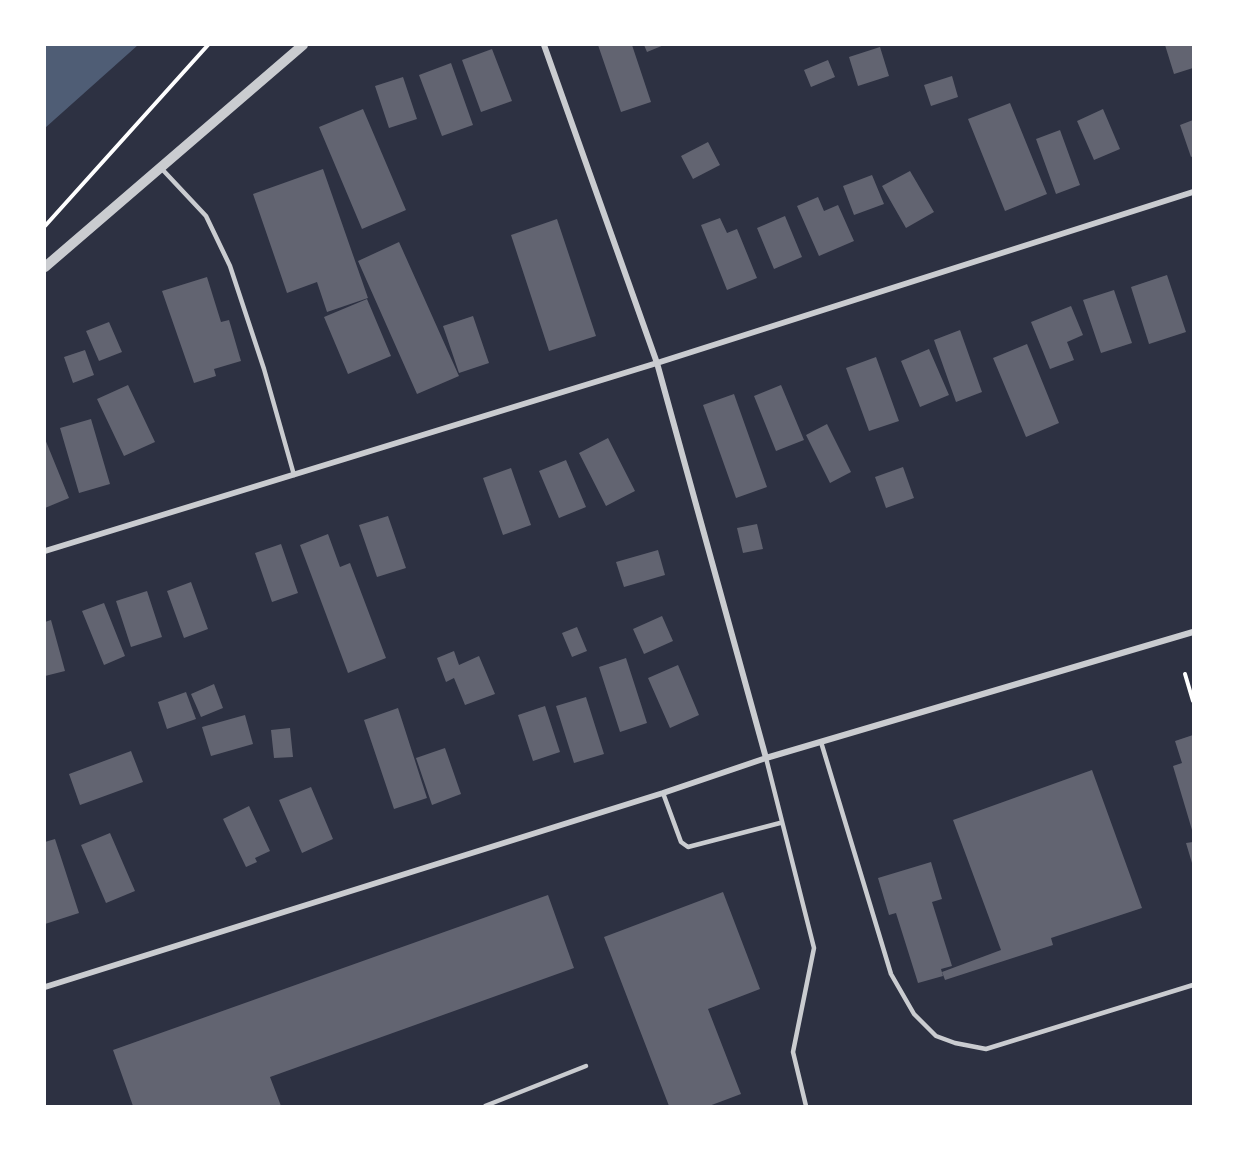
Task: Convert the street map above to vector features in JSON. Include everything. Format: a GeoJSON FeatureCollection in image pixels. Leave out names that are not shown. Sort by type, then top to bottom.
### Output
{"type":"FeatureCollection","features":[{"type":"Feature","properties":{"kind":"street"},"geometry":{"type":"LineString","coordinates":[[45,267],[303,45]]}},
{"type":"Feature","properties":{"kind":"street"},"geometry":{"type":"LineString","coordinates":[[544,45],[657,363],[766,758]]}},
{"type":"Feature","properties":{"kind":"street"},"geometry":{"type":"LineString","coordinates":[[45,551],[657,363],[1193,192]]}},
{"type":"Feature","properties":{"kind":"street"},"geometry":{"type":"LineString","coordinates":[[45,987],[663,794],[766,758],[1193,632]]}},
{"type":"Feature","properties":{"kind":"lane"},"geometry":{"type":"LineString","coordinates":[[161,167],[206,216],[230,266],[264,369],[294,475]]}},
{"type":"Feature","properties":{"kind":"lane"},"geometry":{"type":"LineString","coordinates":[[821,742],[891,974],[914,1014],[936,1036],[955,1043],[986,1049],[1193,985]]}},
{"type":"Feature","properties":{"kind":"lane"},"geometry":{"type":"LineString","coordinates":[[766,758],[780,823],[798,875],[814,948],[793,1052],[806,1106]]}},
{"type":"Feature","properties":{"kind":"lane"},"geometry":{"type":"LineString","coordinates":[[663,794],[681,842],[688,846],[780,823]]}},
{"type":"Feature","properties":{"kind":"lane"},"geometry":{"type":"LineString","coordinates":[[485,1106],[586,1066]]}},
{"type":"Feature","properties":{"kind":"path"},"geometry":{"type":"LineString","coordinates":[[45,226],[208,45]]}},
{"type":"Feature","properties":{"kind":"path"},"geometry":{"type":"LineString","coordinates":[[1185,674],[1193,701]]}},
{"type":"Feature","properties":{"kind":"water"},"geometry":{"type":"Polygon","coordinates":[[[45,45],[138,45],[45,128],[45,45]]]}},
{"type":"Feature","properties":{"kind":"building"},"geometry":{"type":"Polygon","coordinates":[[[598,45],[632,45],[651,102],[621,112],[598,45]]]}},
{"type":"Feature","properties":{"kind":"building"},"geometry":{"type":"Polygon","coordinates":[[[644,45],[664,45],[647,52],[644,45]]]}},
{"type":"Feature","properties":{"kind":"building"},"geometry":{"type":"Polygon","coordinates":[[[1165,45],[1193,45],[1193,68],[1174,74],[1165,45]]]}},
{"type":"Feature","properties":{"kind":"building"},"geometry":{"type":"Polygon","coordinates":[[[880,47],[889,76],[858,86],[849,57],[880,47]]]}},
{"type":"Feature","properties":{"kind":"building"},"geometry":{"type":"Polygon","coordinates":[[[492,49],[512,101],[481,112],[462,60],[492,49]]]}},
{"type":"Feature","properties":{"kind":"building"},"geometry":{"type":"Polygon","coordinates":[[[828,60],[835,77],[811,87],[804,70],[828,60]]]}},
{"type":"Feature","properties":{"kind":"building"},"geometry":{"type":"Polygon","coordinates":[[[451,63],[473,125],[442,136],[419,75],[451,63]]]}},
{"type":"Feature","properties":{"kind":"building"},"geometry":{"type":"Polygon","coordinates":[[[952,76],[958,97],[931,106],[924,85],[952,76]]]}},
{"type":"Feature","properties":{"kind":"building"},"geometry":{"type":"Polygon","coordinates":[[[403,77],[417,119],[389,128],[375,86],[403,77]]]}},
{"type":"Feature","properties":{"kind":"building"},"geometry":{"type":"Polygon","coordinates":[[[1010,103],[1047,194],[1005,211],[968,119],[1010,103]]]}},
{"type":"Feature","properties":{"kind":"building"},"geometry":{"type":"Polygon","coordinates":[[[363,109],[406,210],[362,229],[319,127],[363,109]]]}},
{"type":"Feature","properties":{"kind":"building"},"geometry":{"type":"Polygon","coordinates":[[[1103,109],[1120,149],[1094,160],[1077,121],[1103,109]]]}},
{"type":"Feature","properties":{"kind":"building"},"geometry":{"type":"Polygon","coordinates":[[[1193,120],[1193,156],[1191,157],[1180,125],[1193,120]]]}},
{"type":"Feature","properties":{"kind":"building"},"geometry":{"type":"Polygon","coordinates":[[[1060,130],[1080,185],[1056,194],[1036,139],[1060,130]]]}},
{"type":"Feature","properties":{"kind":"building"},"geometry":{"type":"Polygon","coordinates":[[[708,142],[720,165],[693,179],[681,156],[708,142]]]}},
{"type":"Feature","properties":{"kind":"building"},"geometry":{"type":"Polygon","coordinates":[[[323,169],[368,298],[327,312],[317,282],[287,293],[253,194],[323,169]]]}},
{"type":"Feature","properties":{"kind":"building"},"geometry":{"type":"Polygon","coordinates":[[[910,171],[934,212],[906,228],[882,186],[910,171]]]}},
{"type":"Feature","properties":{"kind":"building"},"geometry":{"type":"Polygon","coordinates":[[[872,175],[884,204],[854,215],[843,186],[872,175]]]}},
{"type":"Feature","properties":{"kind":"building"},"geometry":{"type":"Polygon","coordinates":[[[818,197],[824,211],[838,205],[854,241],[819,256],[797,206],[818,197]]]}},
{"type":"Feature","properties":{"kind":"building"},"geometry":{"type":"Polygon","coordinates":[[[785,216],[802,257],[774,269],[757,228],[785,216]]]}},
{"type":"Feature","properties":{"kind":"building"},"geometry":{"type":"Polygon","coordinates":[[[720,218],[727,233],[737,229],[757,278],[727,290],[701,225],[720,218]]]}},
{"type":"Feature","properties":{"kind":"building"},"geometry":{"type":"Polygon","coordinates":[[[557,219],[596,336],[549,351],[511,235],[557,219]]]}},
{"type":"Feature","properties":{"kind":"building"},"geometry":{"type":"Polygon","coordinates":[[[399,242],[459,376],[417,394],[358,261],[399,242]]]}},
{"type":"Feature","properties":{"kind":"building"},"geometry":{"type":"Polygon","coordinates":[[[1167,275],[1186,332],[1149,344],[1131,287],[1167,275]]]}},
{"type":"Feature","properties":{"kind":"building"},"geometry":{"type":"Polygon","coordinates":[[[207,277],[221,322],[229,320],[241,361],[214,369],[216,376],[194,383],[162,291],[207,277]]]}},
{"type":"Feature","properties":{"kind":"building"},"geometry":{"type":"Polygon","coordinates":[[[1114,290],[1132,343],[1101,353],[1083,300],[1114,290]]]}},
{"type":"Feature","properties":{"kind":"building"},"geometry":{"type":"Polygon","coordinates":[[[367,299],[391,356],[348,374],[324,317],[367,299]]]}},
{"type":"Feature","properties":{"kind":"building"},"geometry":{"type":"Polygon","coordinates":[[[1071,306],[1083,335],[1067,342],[1074,360],[1050,369],[1031,322],[1071,306]]]}},
{"type":"Feature","properties":{"kind":"building"},"geometry":{"type":"Polygon","coordinates":[[[473,316],[489,363],[459,373],[443,326],[473,316]]]}},
{"type":"Feature","properties":{"kind":"building"},"geometry":{"type":"Polygon","coordinates":[[[109,322],[122,352],[99,361],[86,331],[109,322]]]}},
{"type":"Feature","properties":{"kind":"building"},"geometry":{"type":"Polygon","coordinates":[[[960,330],[982,392],[956,402],[934,340],[960,330]]]}},
{"type":"Feature","properties":{"kind":"building"},"geometry":{"type":"Polygon","coordinates":[[[1027,344],[1059,423],[1026,437],[993,358],[1027,344]]]}},
{"type":"Feature","properties":{"kind":"building"},"geometry":{"type":"Polygon","coordinates":[[[929,349],[949,395],[920,407],[901,361],[929,349]]]}},
{"type":"Feature","properties":{"kind":"building"},"geometry":{"type":"Polygon","coordinates":[[[85,350],[94,375],[73,383],[64,357],[85,350]]]}},
{"type":"Feature","properties":{"kind":"building"},"geometry":{"type":"Polygon","coordinates":[[[876,357],[899,421],[869,431],[846,368],[876,357]]]}},
{"type":"Feature","properties":{"kind":"building"},"geometry":{"type":"Polygon","coordinates":[[[128,385],[155,442],[124,456],[97,399],[128,385]]]}},
{"type":"Feature","properties":{"kind":"building"},"geometry":{"type":"Polygon","coordinates":[[[781,385],[804,440],[776,451],[754,396],[781,385]]]}},
{"type":"Feature","properties":{"kind":"building"},"geometry":{"type":"Polygon","coordinates":[[[734,394],[767,487],[736,498],[703,405],[734,394]]]}},
{"type":"Feature","properties":{"kind":"building"},"geometry":{"type":"Polygon","coordinates":[[[91,419],[110,484],[79,493],[60,428],[91,419]]]}},
{"type":"Feature","properties":{"kind":"building"},"geometry":{"type":"Polygon","coordinates":[[[827,424],[851,472],[830,483],[806,435],[827,424]]]}},
{"type":"Feature","properties":{"kind":"building"},"geometry":{"type":"Polygon","coordinates":[[[608,438],[635,491],[606,506],[579,453],[608,438]]]}},
{"type":"Feature","properties":{"kind":"building"},"geometry":{"type":"Polygon","coordinates":[[[45,439],[69,498],[45,508],[45,439]]]}},
{"type":"Feature","properties":{"kind":"building"},"geometry":{"type":"Polygon","coordinates":[[[566,460],[586,507],[559,518],[539,471],[566,460]]]}},
{"type":"Feature","properties":{"kind":"building"},"geometry":{"type":"Polygon","coordinates":[[[903,467],[914,498],[886,508],[875,477],[903,467]]]}},
{"type":"Feature","properties":{"kind":"building"},"geometry":{"type":"Polygon","coordinates":[[[511,468],[531,525],[503,535],[483,478],[511,468]]]}},
{"type":"Feature","properties":{"kind":"building"},"geometry":{"type":"Polygon","coordinates":[[[388,516],[406,568],[377,577],[359,525],[388,516]]]}},
{"type":"Feature","properties":{"kind":"building"},"geometry":{"type":"Polygon","coordinates":[[[757,524],[763,549],[743,553],[737,528],[757,524]]]}},
{"type":"Feature","properties":{"kind":"building"},"geometry":{"type":"Polygon","coordinates":[[[328,534],[340,567],[350,563],[386,658],[348,673],[300,545],[328,534]]]}},
{"type":"Feature","properties":{"kind":"building"},"geometry":{"type":"Polygon","coordinates":[[[281,544],[298,593],[272,602],[255,553],[281,544]]]}},
{"type":"Feature","properties":{"kind":"building"},"geometry":{"type":"Polygon","coordinates":[[[658,550],[665,575],[624,587],[616,562],[658,550]]]}},
{"type":"Feature","properties":{"kind":"building"},"geometry":{"type":"Polygon","coordinates":[[[191,582],[208,629],[184,638],[167,591],[191,582]]]}},
{"type":"Feature","properties":{"kind":"building"},"geometry":{"type":"Polygon","coordinates":[[[147,591],[162,637],[131,647],[116,601],[147,591]]]}},
{"type":"Feature","properties":{"kind":"building"},"geometry":{"type":"Polygon","coordinates":[[[104,603],[125,656],[104,665],[82,611],[104,603]]]}},
{"type":"Feature","properties":{"kind":"building"},"geometry":{"type":"Polygon","coordinates":[[[662,616],[673,641],[644,654],[633,629],[662,616]]]}},
{"type":"Feature","properties":{"kind":"building"},"geometry":{"type":"Polygon","coordinates":[[[51,620],[65,671],[45,676],[45,622],[51,620]]]}},
{"type":"Feature","properties":{"kind":"building"},"geometry":{"type":"Polygon","coordinates":[[[577,627],[587,651],[572,657],[562,633],[577,627]]]}},
{"type":"Feature","properties":{"kind":"building"},"geometry":{"type":"Polygon","coordinates":[[[454,651],[459,665],[479,656],[495,694],[465,705],[454,678],[446,682],[437,658],[454,651]]]}},
{"type":"Feature","properties":{"kind":"building"},"geometry":{"type":"Polygon","coordinates":[[[626,658],[647,723],[620,732],[599,667],[626,658]]]}},
{"type":"Feature","properties":{"kind":"building"},"geometry":{"type":"Polygon","coordinates":[[[678,665],[699,715],[670,728],[648,678],[678,665]]]}},
{"type":"Feature","properties":{"kind":"building"},"geometry":{"type":"Polygon","coordinates":[[[214,684],[223,708],[201,717],[191,694],[214,684]]]}},
{"type":"Feature","properties":{"kind":"building"},"geometry":{"type":"Polygon","coordinates":[[[186,692],[196,719],[167,729],[158,702],[186,692]]]}},
{"type":"Feature","properties":{"kind":"building"},"geometry":{"type":"Polygon","coordinates":[[[586,697],[604,754],[574,763],[556,706],[586,697]]]}},
{"type":"Feature","properties":{"kind":"building"},"geometry":{"type":"Polygon","coordinates":[[[545,706],[560,752],[533,761],[518,715],[545,706]]]}},
{"type":"Feature","properties":{"kind":"building"},"geometry":{"type":"Polygon","coordinates":[[[398,708],[427,798],[394,809],[364,720],[398,708]]]}},
{"type":"Feature","properties":{"kind":"building"},"geometry":{"type":"Polygon","coordinates":[[[245,715],[253,744],[211,756],[202,727],[245,715]]]}},
{"type":"Feature","properties":{"kind":"building"},"geometry":{"type":"Polygon","coordinates":[[[290,728],[293,757],[274,758],[271,730],[290,728]]]}},
{"type":"Feature","properties":{"kind":"building"},"geometry":{"type":"Polygon","coordinates":[[[1193,735],[1192,830],[1173,766],[1182,763],[1175,741],[1193,735]]]}},
{"type":"Feature","properties":{"kind":"building"},"geometry":{"type":"Polygon","coordinates":[[[445,748],[461,794],[432,805],[416,758],[445,748]]]}},
{"type":"Feature","properties":{"kind":"building"},"geometry":{"type":"Polygon","coordinates":[[[131,751],[143,782],[80,805],[69,774],[131,751]]]}},
{"type":"Feature","properties":{"kind":"building"},"geometry":{"type":"Polygon","coordinates":[[[1092,770],[1142,908],[1051,938],[1053,945],[945,980],[942,972],[1001,950],[953,820],[1092,770]]]}},
{"type":"Feature","properties":{"kind":"building"},"geometry":{"type":"Polygon","coordinates":[[[311,787],[333,839],[302,853],[279,800],[311,787]]]}},
{"type":"Feature","properties":{"kind":"building"},"geometry":{"type":"Polygon","coordinates":[[[249,806],[270,851],[255,858],[257,862],[246,867],[223,819],[249,806]]]}},
{"type":"Feature","properties":{"kind":"building"},"geometry":{"type":"Polygon","coordinates":[[[110,833],[135,891],[106,903],[81,845],[110,833]]]}},
{"type":"Feature","properties":{"kind":"building"},"geometry":{"type":"Polygon","coordinates":[[[55,839],[79,913],[45,924],[45,842],[55,839]]]}},
{"type":"Feature","properties":{"kind":"building"},"geometry":{"type":"Polygon","coordinates":[[[1193,842],[1193,863],[1192,863],[1186,843],[1193,842]]]}},
{"type":"Feature","properties":{"kind":"building"},"geometry":{"type":"Polygon","coordinates":[[[931,862],[942,899],[932,902],[952,966],[941,969],[943,976],[918,983],[896,913],[889,915],[878,878],[931,862]]]}},
{"type":"Feature","properties":{"kind":"building"},"geometry":{"type":"Polygon","coordinates":[[[723,892],[760,989],[708,1009],[741,1094],[709,1106],[669,1106],[604,937],[723,892]]]}},
{"type":"Feature","properties":{"kind":"building"},"geometry":{"type":"Polygon","coordinates":[[[548,895],[574,968],[270,1077],[281,1106],[133,1106],[113,1050],[548,895]]]}}]}
